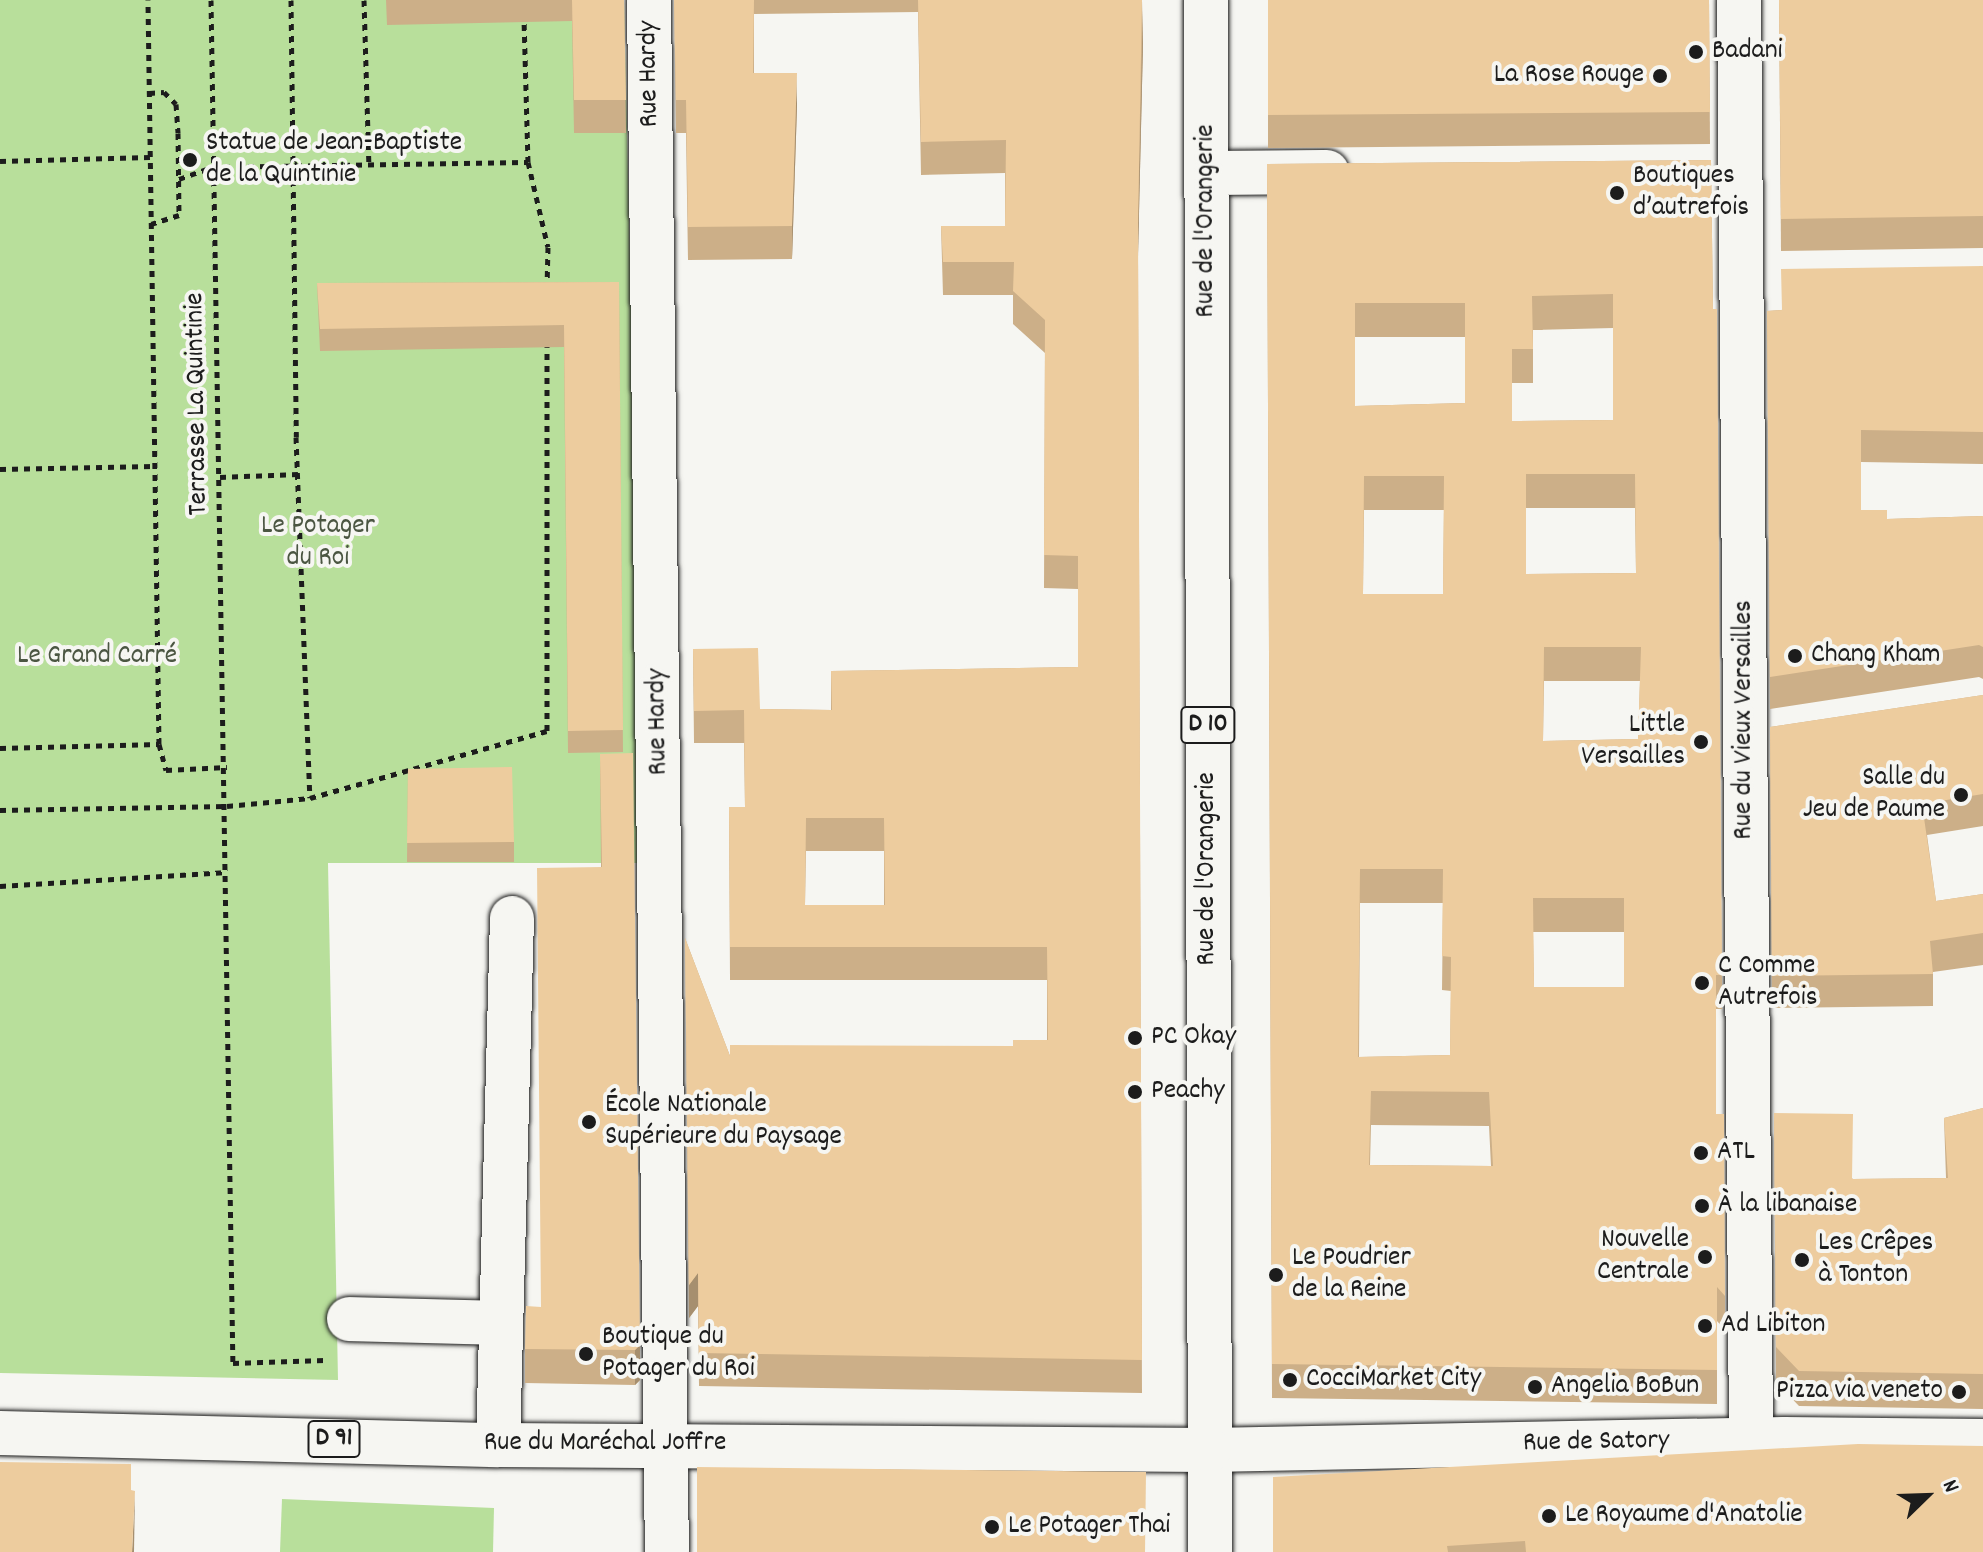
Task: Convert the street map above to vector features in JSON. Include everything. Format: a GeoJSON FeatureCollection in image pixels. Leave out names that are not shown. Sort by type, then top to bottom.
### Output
{"type":"FeatureCollection","features":[{"type":"Feature","properties":{"kind":"street","name":"Rue Hardy"},"geometry":{"type":"LineString","coordinates":[[649,0],[667,1552]]}},
{"type":"Feature","properties":{"kind":"street","name":"Rue de l'Orangerie"},"geometry":{"type":"LineString","coordinates":[[1206,0],[1209,1450]]}},
{"type":"Feature","properties":{"kind":"street","name":"Rue du Vieux Versailles"},"geometry":{"type":"LineString","coordinates":[[1739,0],[1721,169],[1762,276],[1765,735],[1751,1440]]}},
{"type":"Feature","properties":{"kind":"street"},"geometry":{"type":"LineString","coordinates":[[1207,173],[1372,171]]}},
{"type":"Feature","properties":{"kind":"street"},"geometry":{"type":"LineString","coordinates":[[498,1445],[512,918]]}},
{"type":"Feature","properties":{"kind":"street"},"geometry":{"type":"LineString","coordinates":[[349,1319],[501,1323]]}},
{"type":"Feature","properties":{"kind":"street","name":"Rue du Maréchal Joffre"},"geometry":{"type":"LineString","coordinates":[[0,1433],[498,1445],[1209,1450]]}},
{"type":"Feature","properties":{"kind":"street","name":"Rue de Satory"},"geometry":{"type":"LineString","coordinates":[[1209,1450],[1751,1440],[1983,1441]]}},
{"type":"Feature","properties":{"kind":"street","name":"D 10"},"geometry":{"type":"LineString","coordinates":[[1209,1450],[1210,1552]]}},
{"type":"Feature","properties":{"kind":"path"},"geometry":{"type":"LineString","coordinates":[[148,0],[159,744],[166,770],[227,767]]}},
{"type":"Feature","properties":{"kind":"path","name":"Terrasse La Quintinie"},"geometry":{"type":"LineString","coordinates":[[211,0],[212,167],[227,767],[233,1363],[333,1360]]}},
{"type":"Feature","properties":{"kind":"path"},"geometry":{"type":"LineString","coordinates":[[291,0],[298,474],[310,798]]}},
{"type":"Feature","properties":{"kind":"path"},"geometry":{"type":"LineString","coordinates":[[364,0],[369,167]]}},
{"type":"Feature","properties":{"kind":"path"},"geometry":{"type":"LineString","coordinates":[[523,0],[528,162],[548,247],[547,294]]}},
{"type":"Feature","properties":{"kind":"path"},"geometry":{"type":"LineString","coordinates":[[149,93],[164,92],[176,104],[179,179],[179,215],[164,224],[150,224]]}},
{"type":"Feature","properties":{"kind":"path"},"geometry":{"type":"LineString","coordinates":[[0,161],[150,157]]}},
{"type":"Feature","properties":{"kind":"path"},"geometry":{"type":"LineString","coordinates":[[179,179],[212,167],[369,167],[528,162]]}},
{"type":"Feature","properties":{"kind":"path"},"geometry":{"type":"LineString","coordinates":[[0,810],[227,806],[310,798],[547,731],[547,325]]}},
{"type":"Feature","properties":{"kind":"path"},"geometry":{"type":"LineString","coordinates":[[0,469],[154,466]]}},
{"type":"Feature","properties":{"kind":"path"},"geometry":{"type":"LineString","coordinates":[[220,477],[298,474]]}},
{"type":"Feature","properties":{"kind":"path"},"geometry":{"type":"LineString","coordinates":[[0,748],[159,744]]}},
{"type":"Feature","properties":{"kind":"path"},"geometry":{"type":"LineString","coordinates":[[0,886],[228,872]]}},
{"type":"Feature","properties":{"kind":"green space","name":"Le Potager du Roi"},"geometry":{"type":"Polygon","coordinates":[[[0,0],[624,0],[644,863],[328,863],[338,1380],[0,1373],[0,0]]]}},
{"type":"Feature","properties":{"kind":"green space"},"geometry":{"type":"Polygon","coordinates":[[[282,1499],[494,1508],[493,1552],[280,1552],[282,1499]]]}},
{"type":"Feature","properties":{"kind":"building"},"geometry":{"type":"Polygon","coordinates":[[[572,0],[624,0],[626,100],[574,100],[572,0]]]}},
{"type":"Feature","properties":{"kind":"building"},"geometry":{"type":"Polygon","coordinates":[[[674,0],[754,0],[753,73],[797,73],[792,226],[688,227],[686,100],[676,100],[674,0]]]}},
{"type":"Feature","properties":{"kind":"building"},"geometry":{"type":"Polygon","coordinates":[[[918,0],[1142,0],[1138,224],[1142,1360],[699,1353],[698,1273],[689,1285],[685,938],[730,1056],[730,1045],[1013,1046],[1013,1040],[1048,1040],[1047,947],[730,947],[729,807],[745,807],[744,710],[694,711],[693,649],[758,648],[760,709],[832,710],[831,671],[1078,667],[1078,556],[1044,555],[1045,320],[1013,291],[1014,262],[943,262],[941,226],[1005,226],[1006,140],[921,142],[918,0]],[[806,818],[805,905],[885,905],[884,818],[806,818]]]}},
{"type":"Feature","properties":{"kind":"building"},"geometry":{"type":"Polygon","coordinates":[[[1268,0],[1709,0],[1710,112],[1268,115],[1268,0]]]}},
{"type":"Feature","properties":{"kind":"building"},"geometry":{"type":"Polygon","coordinates":[[[1779,0],[1983,0],[1983,216],[1781,219],[1779,0]]]}},
{"type":"Feature","properties":{"kind":"building"},"geometry":{"type":"Polygon","coordinates":[[[1711,160],[1713,309],[1717,309],[1722,975],[1716,975],[1716,1114],[1724,1114],[1725,1296],[1717,1287],[1717,1370],[1272,1364],[1267,164],[1711,160]],[[1613,294],[1532,296],[1533,349],[1512,349],[1512,421],[1613,420],[1613,294]],[[1355,303],[1355,406],[1465,403],[1465,303],[1355,303]],[[1526,474],[1526,574],[1636,573],[1635,474],[1526,474]],[[1364,476],[1363,594],[1443,594],[1444,476],[1364,476]],[[1544,647],[1543,741],[1638,739],[1641,647],[1544,647]],[[1360,869],[1358,1057],[1450,1055],[1451,957],[1442,956],[1443,869],[1360,869]],[[1533,898],[1534,987],[1624,987],[1624,898],[1533,898]],[[1371,1091],[1369,1165],[1493,1166],[1489,1092],[1371,1091]]]}},
{"type":"Feature","properties":{"kind":"building"},"geometry":{"type":"Polygon","coordinates":[[[1983,266],[1983,432],[1861,430],[1861,510],[1887,510],[1887,519],[1983,516],[1983,647],[1979,645],[1770,677],[1767,311],[1782,310],[1781,269],[1983,266]]]}},
{"type":"Feature","properties":{"kind":"building"},"geometry":{"type":"Polygon","coordinates":[[[619,282],[623,730],[568,731],[564,325],[320,329],[317,283],[619,282]]]}},
{"type":"Feature","properties":{"kind":"building"},"geometry":{"type":"Polygon","coordinates":[[[1983,695],[1983,794],[1922,804],[1936,901],[1983,894],[1983,933],[1930,941],[1933,974],[1772,976],[1770,727],[1983,695]]]}},
{"type":"Feature","properties":{"kind":"building","name":"École Nationale Supérieure du Paysage"},"geometry":{"type":"Polygon","coordinates":[[[633,753],[640,1345],[635,1350],[525,1349],[526,1306],[541,1307],[537,868],[602,867],[600,754],[633,753]]]}},
{"type":"Feature","properties":{"kind":"building"},"geometry":{"type":"Polygon","coordinates":[[[512,767],[514,842],[407,843],[408,769],[512,767]]]}},
{"type":"Feature","properties":{"kind":"building"},"geometry":{"type":"Polygon","coordinates":[[[1983,1108],[1983,1374],[1799,1371],[1776,1347],[1774,1113],[1853,1114],[1852,1179],[1948,1178],[1944,1118],[1983,1108]]]}},
{"type":"Feature","properties":{"kind":"building"},"geometry":{"type":"Polygon","coordinates":[[[1858,1444],[1983,1446],[1983,1552],[1526,1552],[1525,1541],[1447,1546],[1448,1552],[1273,1552],[1273,1477],[1858,1444]]]}},
{"type":"Feature","properties":{"kind":"building"},"geometry":{"type":"Polygon","coordinates":[[[0,1462],[131,1464],[131,1490],[135,1491],[132,1552],[0,1552],[0,1462]]]}},
{"type":"Feature","properties":{"kind":"building"},"geometry":{"type":"Polygon","coordinates":[[[697,1467],[1146,1472],[1145,1552],[697,1552],[697,1467]]]}},
{"type":"Feature","properties":{"kind":"place","name":"Badani"},"geometry":{"type":"Point","coordinates":[1696,52]}},
{"type":"Feature","properties":{"kind":"place","name":"La Rose Rouge"},"geometry":{"type":"Point","coordinates":[1660,76]}},
{"type":"Feature","properties":{"kind":"place","name":"Statue de Jean-Baptiste de la Quintinie"},"geometry":{"type":"Point","coordinates":[190,160]}},
{"type":"Feature","properties":{"kind":"place","name":"Boutiques d’autrefois"},"geometry":{"type":"Point","coordinates":[1617,193]}},
{"type":"Feature","properties":{"kind":"place","name":"Chang Kham"},"geometry":{"type":"Point","coordinates":[1795,656]}},
{"type":"Feature","properties":{"kind":"place","name":"Little Versailles"},"geometry":{"type":"Point","coordinates":[1701,742]}},
{"type":"Feature","properties":{"kind":"place","name":"Salle du Jeu de Paume"},"geometry":{"type":"Point","coordinates":[1961,795]}},
{"type":"Feature","properties":{"kind":"place","name":"C Comme Autrefois"},"geometry":{"type":"Point","coordinates":[1702,983]}},
{"type":"Feature","properties":{"kind":"place","name":"PC Okay"},"geometry":{"type":"Point","coordinates":[1135,1038]}},
{"type":"Feature","properties":{"kind":"place","name":"Peachy"},"geometry":{"type":"Point","coordinates":[1135,1092]}},
{"type":"Feature","properties":{"kind":"place","name":"École Nationale Supérieure du Paysage"},"geometry":{"type":"Point","coordinates":[589,1122]}},
{"type":"Feature","properties":{"kind":"place","name":"ATL"},"geometry":{"type":"Point","coordinates":[1701,1153]}},
{"type":"Feature","properties":{"kind":"place","name":"À la libanaise"},"geometry":{"type":"Point","coordinates":[1702,1206]}},
{"type":"Feature","properties":{"kind":"place","name":"Nouvelle Centrale"},"geometry":{"type":"Point","coordinates":[1705,1257]}},
{"type":"Feature","properties":{"kind":"place","name":"Les Crêpes à Tonton"},"geometry":{"type":"Point","coordinates":[1802,1260]}},
{"type":"Feature","properties":{"kind":"place","name":"Le Poudrier de la Reine"},"geometry":{"type":"Point","coordinates":[1276,1275]}},
{"type":"Feature","properties":{"kind":"place","name":"Ad Libiton"},"geometry":{"type":"Point","coordinates":[1705,1326]}},
{"type":"Feature","properties":{"kind":"place","name":"Boutique du Potager du Roi"},"geometry":{"type":"Point","coordinates":[586,1354]}},
{"type":"Feature","properties":{"kind":"place","name":"CocciMarket City"},"geometry":{"type":"Point","coordinates":[1290,1380]}},
{"type":"Feature","properties":{"kind":"place","name":"Angelia BoBun"},"geometry":{"type":"Point","coordinates":[1535,1387]}},
{"type":"Feature","properties":{"kind":"place","name":"Pizza via veneto"},"geometry":{"type":"Point","coordinates":[1959,1392]}},
{"type":"Feature","properties":{"kind":"place","name":"Le Royaume d'Anatolie"},"geometry":{"type":"Point","coordinates":[1549,1516]}},
{"type":"Feature","properties":{"kind":"place","name":"Le Potager Thai"},"geometry":{"type":"Point","coordinates":[992,1527]}},
{"type":"Feature","properties":{"kind":"park label","name":"Le Grand Carré"},"geometry":{"type":"Point","coordinates":[97,657]}}]}
